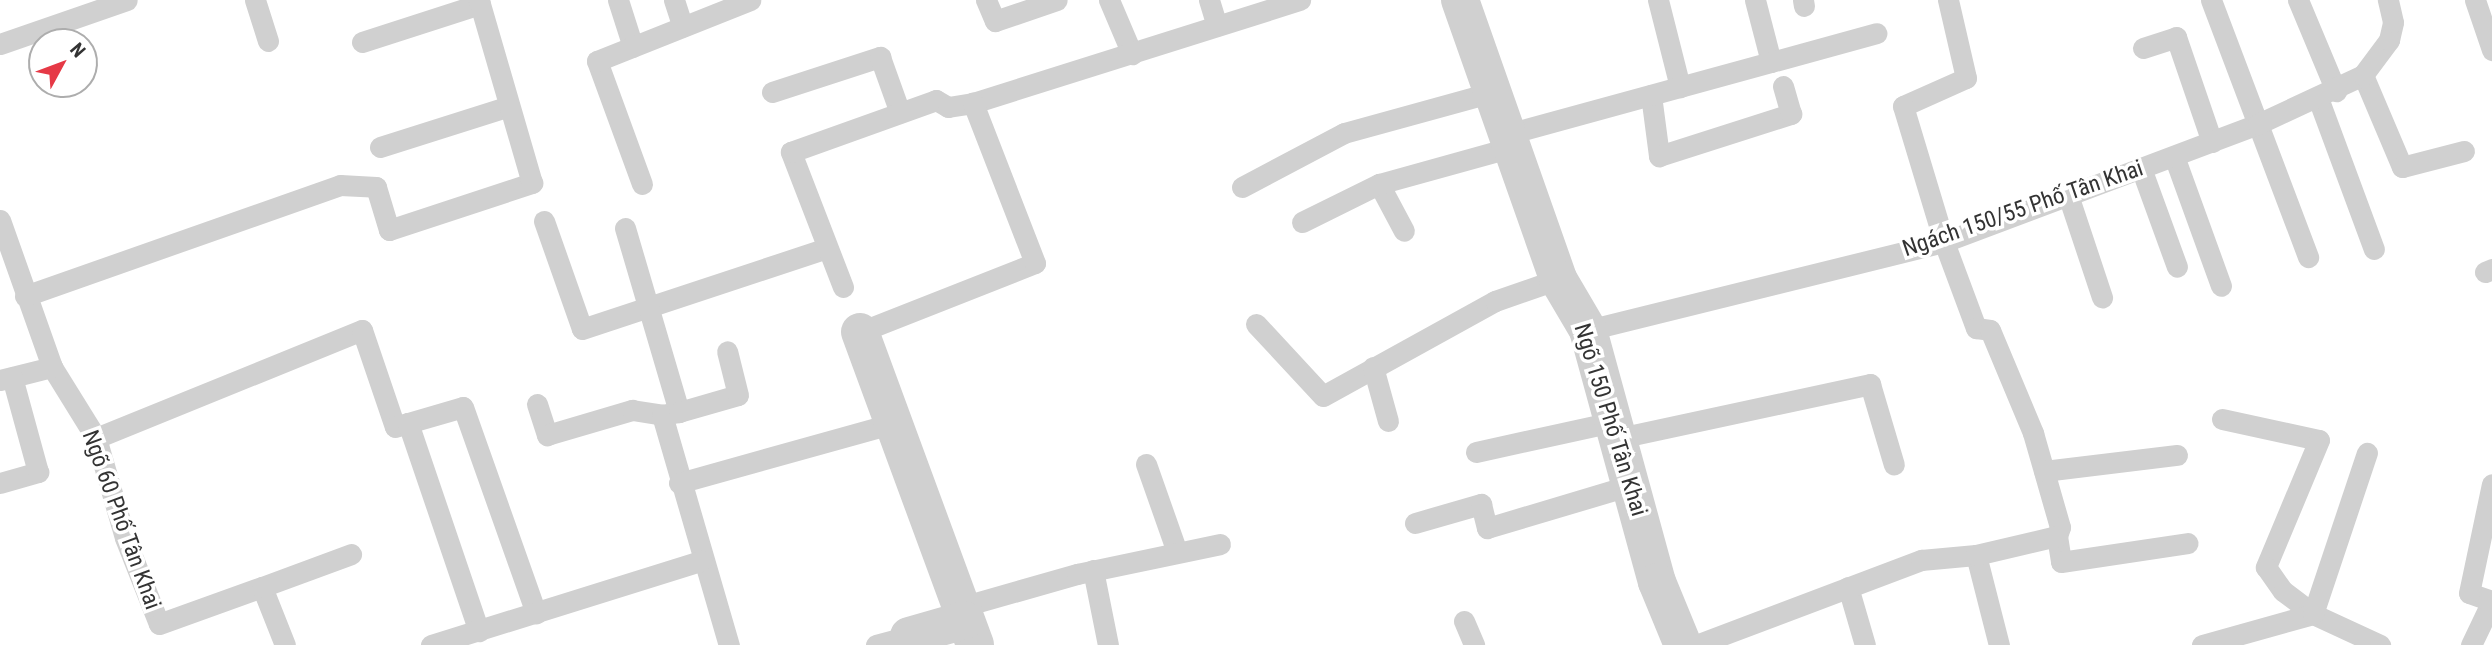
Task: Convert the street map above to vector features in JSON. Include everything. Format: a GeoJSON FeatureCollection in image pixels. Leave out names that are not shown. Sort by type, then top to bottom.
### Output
{"type":"FeatureCollection","features":[{"type":"Feature","properties":{"kind":"street","name":"Ngõ 150 Phố Tân Khai"},"geometry":{"type":"LineString","coordinates":[[1460,0],[1558,279],[1588,330],[1657,582],[1683,645]]}},
{"type":"Feature","properties":{"kind":"street"},"geometry":{"type":"LineString","coordinates":[[860,332],[967,624],[899,642]]}},
{"type":"Feature","properties":{"kind":"lane"},"geometry":{"type":"LineString","coordinates":[[0,44],[127,0]]}},
{"type":"Feature","properties":{"kind":"lane"},"geometry":{"type":"LineString","coordinates":[[255,0],[268,41]]}},
{"type":"Feature","properties":{"kind":"lane"},"geometry":{"type":"LineString","coordinates":[[618,0],[633,47]]}},
{"type":"Feature","properties":{"kind":"lane"},"geometry":{"type":"LineString","coordinates":[[674,0],[683,27]]}},
{"type":"Feature","properties":{"kind":"lane"},"geometry":{"type":"LineString","coordinates":[[986,0],[995,21],[1057,0]]}},
{"type":"Feature","properties":{"kind":"lane"},"geometry":{"type":"LineString","coordinates":[[1109,0],[1132,54]]}},
{"type":"Feature","properties":{"kind":"lane"},"geometry":{"type":"LineString","coordinates":[[1209,0],[1217,26]]}},
{"type":"Feature","properties":{"kind":"lane"},"geometry":{"type":"LineString","coordinates":[[843,288],[791,152],[936,100],[948,107],[973,103],[1300,0]]}},
{"type":"Feature","properties":{"kind":"lane"},"geometry":{"type":"LineString","coordinates":[[1658,0],[1681,87]]}},
{"type":"Feature","properties":{"kind":"lane"},"geometry":{"type":"LineString","coordinates":[[1755,0],[1771,62]]}},
{"type":"Feature","properties":{"kind":"lane"},"geometry":{"type":"LineString","coordinates":[[1948,0],[1966,78],[1900,98],[1944,242],[1976,328],[1990,330],[2044,471],[2060,527],[2057,536],[2061,562],[2188,543]]}},
{"type":"Feature","properties":{"kind":"lane"},"geometry":{"type":"LineString","coordinates":[[2211,0],[2308,257]]}},
{"type":"Feature","properties":{"kind":"lane"},"geometry":{"type":"LineString","coordinates":[[2298,0],[2374,249]]}},
{"type":"Feature","properties":{"kind":"lane","name":"Ngách 150/55 Phố Tân Khai"},"geometry":{"type":"LineString","coordinates":[[1588,330],[1944,242],[2258,124],[2363,75],[2389,40],[2393,22],[2388,0]]}},
{"type":"Feature","properties":{"kind":"lane"},"geometry":{"type":"LineString","coordinates":[[2475,0],[2492,50]]}},
{"type":"Feature","properties":{"kind":"lane"},"geometry":{"type":"LineString","coordinates":[[26,296],[340,185],[376,187],[389,230],[531,183],[480,2],[362,42]]}},
{"type":"Feature","properties":{"kind":"lane"},"geometry":{"type":"LineString","coordinates":[[642,184],[597,61],[740,2]]}},
{"type":"Feature","properties":{"kind":"lane"},"geometry":{"type":"LineString","coordinates":[[1302,222],[1379,184],[1511,140],[1651,95],[1876,33]]}},
{"type":"Feature","properties":{"kind":"lane"},"geometry":{"type":"LineString","coordinates":[[2143,48],[2176,37],[2212,142]]}},
{"type":"Feature","properties":{"kind":"lane"},"geometry":{"type":"LineString","coordinates":[[772,92],[880,57],[900,113]]}},
{"type":"Feature","properties":{"kind":"lane"},"geometry":{"type":"LineString","coordinates":[[2363,75],[2402,167],[2464,151]]}},
{"type":"Feature","properties":{"kind":"lane"},"geometry":{"type":"LineString","coordinates":[[1651,95],[1659,156],[1791,114],[1783,86]]}},
{"type":"Feature","properties":{"kind":"lane"},"geometry":{"type":"LineString","coordinates":[[1242,187],[1344,133],[1493,92]]}},
{"type":"Feature","properties":{"kind":"lane"},"geometry":{"type":"LineString","coordinates":[[860,332],[1035,263],[973,103]]}},
{"type":"Feature","properties":{"kind":"lane"},"geometry":{"type":"LineString","coordinates":[[380,147],[509,106]]}},
{"type":"Feature","properties":{"kind":"lane"},"geometry":{"type":"LineString","coordinates":[[2174,156],[2221,286]]}},
{"type":"Feature","properties":{"kind":"lane"},"geometry":{"type":"LineString","coordinates":[[2141,168],[2177,267]]}},
{"type":"Feature","properties":{"kind":"lane"},"geometry":{"type":"LineString","coordinates":[[1379,184],[1404,231]]}},
{"type":"Feature","properties":{"kind":"lane"},"geometry":{"type":"LineString","coordinates":[[2068,195],[2102,297]]}},
{"type":"Feature","properties":{"kind":"lane","name":"Ngõ 60 Phố Tân Khai"},"geometry":{"type":"LineString","coordinates":[[0,219],[52,367],[96,438],[125,538],[159,624],[261,587]]}},
{"type":"Feature","properties":{"kind":"lane"},"geometry":{"type":"LineString","coordinates":[[544,221],[582,329],[827,248]]}},
{"type":"Feature","properties":{"kind":"lane"},"geometry":{"type":"LineString","coordinates":[[625,228],[670,414],[679,483],[729,645]]}},
{"type":"Feature","properties":{"kind":"lane"},"geometry":{"type":"LineString","coordinates":[[1256,324],[1323,396],[1495,301],[1558,279]]}},
{"type":"Feature","properties":{"kind":"lane"},"geometry":{"type":"LineString","coordinates":[[96,438],[362,330],[395,427],[463,407],[536,614]]}},
{"type":"Feature","properties":{"kind":"lane"},"geometry":{"type":"LineString","coordinates":[[537,404],[547,435],[632,410],[670,414],[738,395],[727,351]]}},
{"type":"Feature","properties":{"kind":"lane"},"geometry":{"type":"LineString","coordinates":[[0,483],[38,472],[6,379],[52,367]]}},
{"type":"Feature","properties":{"kind":"lane"},"geometry":{"type":"LineString","coordinates":[[1373,367],[1388,421]]}},
{"type":"Feature","properties":{"kind":"lane"},"geometry":{"type":"LineString","coordinates":[[1476,452],[1616,430],[1870,384],[1894,465]]}},
{"type":"Feature","properties":{"kind":"lane"},"geometry":{"type":"LineString","coordinates":[[2222,419],[2319,440],[2266,567],[2283,592],[2313,614],[2381,645]]}},
{"type":"Feature","properties":{"kind":"lane"},"geometry":{"type":"LineString","coordinates":[[408,423],[480,631]]}},
{"type":"Feature","properties":{"kind":"lane"},"geometry":{"type":"LineString","coordinates":[[679,483],[894,424]]}},
{"type":"Feature","properties":{"kind":"lane"},"geometry":{"type":"LineString","coordinates":[[2313,614],[2367,453]]}},
{"type":"Feature","properties":{"kind":"lane"},"geometry":{"type":"LineString","coordinates":[[2044,471],[2177,455]]}},
{"type":"Feature","properties":{"kind":"lane"},"geometry":{"type":"LineString","coordinates":[[1146,464],[1177,552]]}},
{"type":"Feature","properties":{"kind":"lane"},"geometry":{"type":"LineString","coordinates":[[2471,645],[2492,601],[2469,593],[2492,484]]}},
{"type":"Feature","properties":{"kind":"lane"},"geometry":{"type":"LineString","coordinates":[[1415,523],[1481,504],[1488,528],[1631,485]]}},
{"type":"Feature","properties":{"kind":"lane"},"geometry":{"type":"LineString","coordinates":[[1696,645],[1920,560],[1976,555],[2057,536]]}},
{"type":"Feature","properties":{"kind":"lane"},"geometry":{"type":"LineString","coordinates":[[967,624],[1093,570],[1220,544]]}},
{"type":"Feature","properties":{"kind":"lane"},"geometry":{"type":"LineString","coordinates":[[285,645],[261,587],[351,554]]}},
{"type":"Feature","properties":{"kind":"lane"},"geometry":{"type":"LineString","coordinates":[[1976,555],[1999,645]]}},
{"type":"Feature","properties":{"kind":"lane"},"geometry":{"type":"LineString","coordinates":[[431,645],[701,561]]}},
{"type":"Feature","properties":{"kind":"lane"},"geometry":{"type":"LineString","coordinates":[[1093,570],[1108,645]]}},
{"type":"Feature","properties":{"kind":"lane"},"geometry":{"type":"LineString","coordinates":[[1848,587],[1865,645]]}},
{"type":"Feature","properties":{"kind":"lane"},"geometry":{"type":"LineString","coordinates":[[2202,645],[2313,614]]}},
{"type":"Feature","properties":{"kind":"lane"},"geometry":{"type":"LineString","coordinates":[[1464,621],[1474,645]]}}]}
